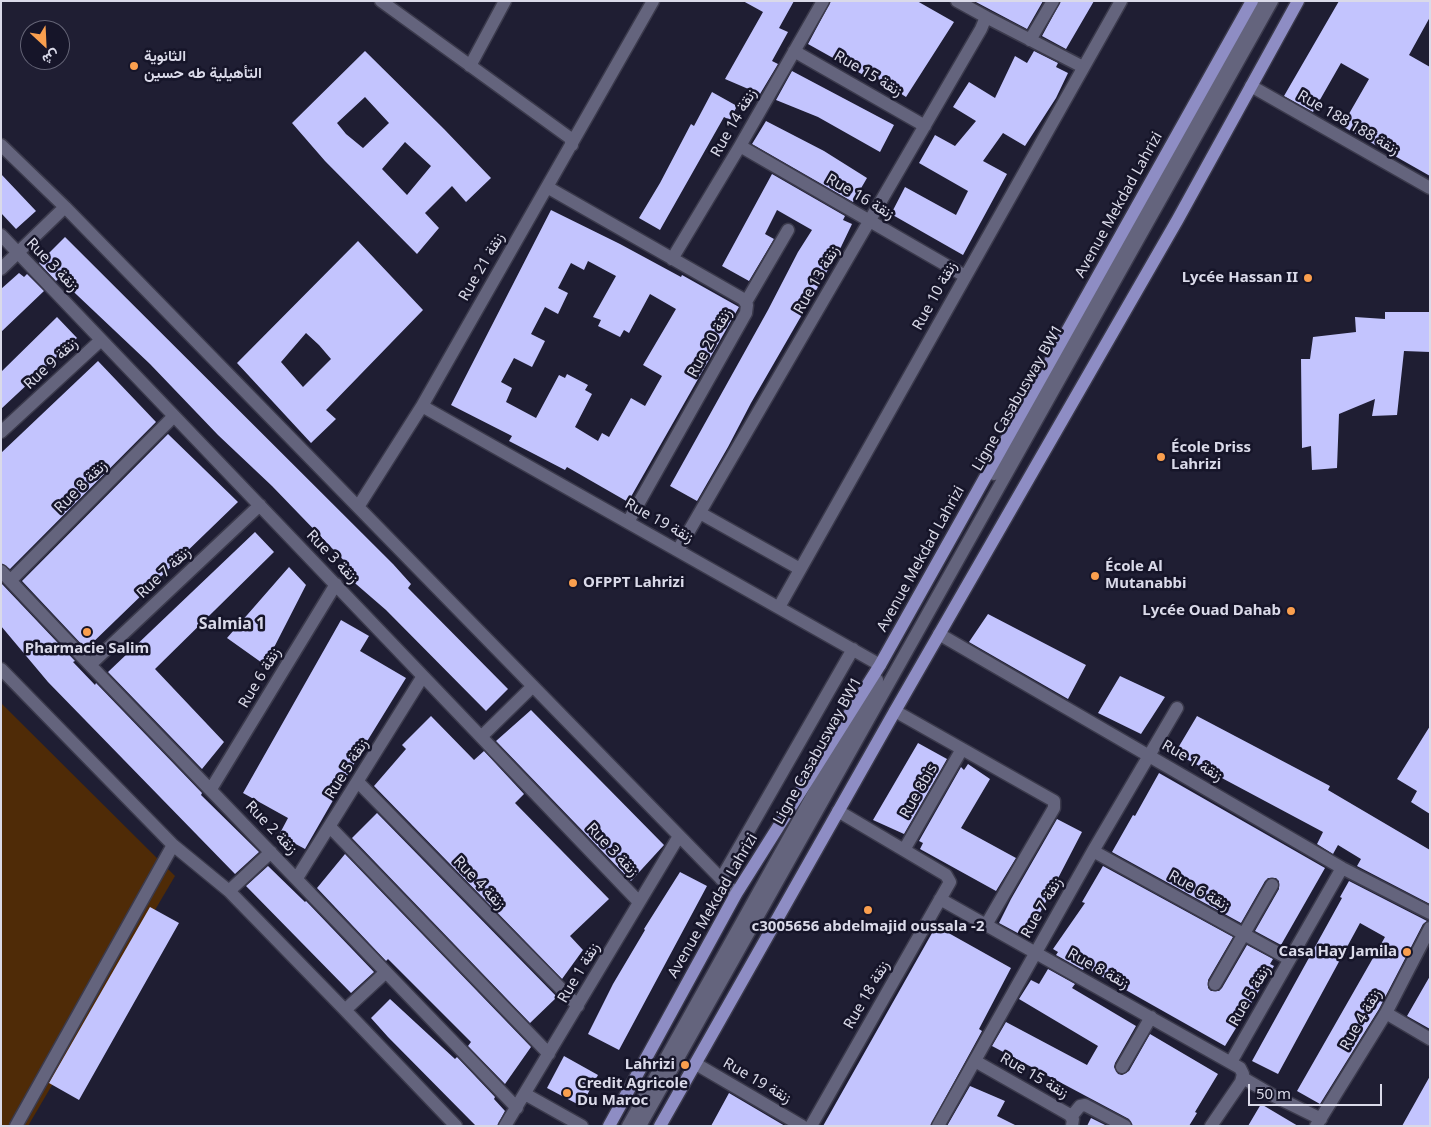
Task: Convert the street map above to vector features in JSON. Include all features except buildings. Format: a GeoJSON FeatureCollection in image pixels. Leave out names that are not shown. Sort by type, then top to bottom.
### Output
{"type":"FeatureCollection","features":[{"type":"Feature","properties":{"kind":"main road","name":"Avenue Mekdad Lahrizi"},"geometry":{"type":"LineString","coordinates":[[609,1126],[736,894],[880,665],[1252,1]]}},
{"type":"Feature","properties":{"kind":"main road"},"geometry":{"type":"LineString","coordinates":[[660,1126],[895,711],[1178,219],[1298,1]]}},
{"type":"Feature","properties":{"kind":"street"},"geometry":{"type":"LineString","coordinates":[[381,1],[570,138],[572,145]]}},
{"type":"Feature","properties":{"kind":"street"},"geometry":{"type":"LineString","coordinates":[[470,66],[505,1]]}},
{"type":"Feature","properties":{"kind":"street","name":"Rue 21 زنقة"},"geometry":{"type":"LineString","coordinates":[[358,507],[422,406],[653,1]]}},
{"type":"Feature","properties":{"kind":"street","name":"Rue 14 زنقة"},"geometry":{"type":"LineString","coordinates":[[672,259],[740,146],[823,1]]}},
{"type":"Feature","properties":{"kind":"street"},"geometry":{"type":"LineString","coordinates":[[958,1],[984,21],[1030,40],[1083,67]]}},
{"type":"Feature","properties":{"kind":"street"},"geometry":{"type":"LineString","coordinates":[[1030,40],[1053,1]]}},
{"type":"Feature","properties":{"kind":"street","name":"Rue 10 زنقة"},"geometry":{"type":"LineString","coordinates":[[779,607],[1121,1]]}},
{"type":"Feature","properties":{"kind":"street","name":"Ligne Casabusway BW1"},"geometry":{"type":"LineString","coordinates":[[628,1126],[822,778],[1261,1]]}},
{"type":"Feature","properties":{"kind":"street","name":"Ligne Casabusway BW1"},"geometry":{"type":"LineString","coordinates":[[640,1126],[1272,1]]}},
{"type":"Feature","properties":{"kind":"street","name":"Rue 13 زنقة"},"geometry":{"type":"LineString","coordinates":[[678,550],[925,126],[984,21]]}},
{"type":"Feature","properties":{"kind":"street","name":"Rue 15 زنقة"},"geometry":{"type":"LineString","coordinates":[[794,51],[925,126]]}},
{"type":"Feature","properties":{"kind":"street","name":"Rue 188 زنقة 188"},"geometry":{"type":"LineString","coordinates":[[1251,86],[1430,188]]}},
{"type":"Feature","properties":{"kind":"street"},"geometry":{"type":"LineString","coordinates":[[1,145],[65,207],[736,894]]}},
{"type":"Feature","properties":{"kind":"street","name":"Rue 16 زنقة"},"geometry":{"type":"LineString","coordinates":[[740,146],[965,276]]}},
{"type":"Feature","properties":{"kind":"street","name":"Rue 20 زنقة"},"geometry":{"type":"LineString","coordinates":[[547,187],[743,299],[748,305],[746,313],[628,522]]}},
{"type":"Feature","properties":{"kind":"street"},"geometry":{"type":"LineString","coordinates":[[1,269],[65,207]]}},
{"type":"Feature","properties":{"kind":"street"},"geometry":{"type":"LineString","coordinates":[[746,302],[788,230]]}},
{"type":"Feature","properties":{"kind":"street","name":"Rue 3 زنقة"},"geometry":{"type":"LineString","coordinates":[[1,235],[640,902]]}},
{"type":"Feature","properties":{"kind":"street","name":"Rue 9 زنقة"},"geometry":{"type":"LineString","coordinates":[[1,432],[102,340]]}},
{"type":"Feature","properties":{"kind":"street","name":"Rue 19 زنقة"},"geometry":{"type":"LineString","coordinates":[[422,406],[880,665]]}},
{"type":"Feature","properties":{"kind":"street","name":"Rue 8 زنقة"},"geometry":{"type":"LineString","coordinates":[[11,580],[174,416]]}},
{"type":"Feature","properties":{"kind":"street","name":"Rue 7 زنقة"},"geometry":{"type":"LineString","coordinates":[[90,665],[260,505]]}},
{"type":"Feature","properties":{"kind":"street"},"geometry":{"type":"LineString","coordinates":[[700,513],[800,569]]}},
{"type":"Feature","properties":{"kind":"street","name":"Rue 2 زنقة"},"geometry":{"type":"LineString","coordinates":[[1,571],[517,1108]]}},
{"type":"Feature","properties":{"kind":"street","name":"Rue 6 زنقة"},"geometry":{"type":"LineString","coordinates":[[211,789],[336,584]]}},
{"type":"Feature","properties":{"kind":"street","name":"Rue 1 زنقة"},"geometry":{"type":"LineString","coordinates":[[939,634],[1342,868],[1430,914]]}},
{"type":"Feature","properties":{"kind":"street"},"geometry":{"type":"LineString","coordinates":[[721,879],[853,649]]}},
{"type":"Feature","properties":{"kind":"street"},"geometry":{"type":"LineString","coordinates":[[1,669],[173,845],[229,892],[456,1126]]}},
{"type":"Feature","properties":{"kind":"street","name":"Rue 5 زنقة"},"geometry":{"type":"LineString","coordinates":[[297,878],[423,676]]}},
{"type":"Feature","properties":{"kind":"street"},"geometry":{"type":"LineString","coordinates":[[481,737],[532,686]]}},
{"type":"Feature","properties":{"kind":"street","name":"Rue 7 زنقة"},"geometry":{"type":"LineString","coordinates":[[938,1126],[1093,851],[1177,708]]}},
{"type":"Feature","properties":{"kind":"street"},"geometry":{"type":"LineString","coordinates":[[895,711],[1055,803],[1054,808],[986,925]]}},
{"type":"Feature","properties":{"kind":"street","name":"Rue 8bis"},"geometry":{"type":"LineString","coordinates":[[904,850],[962,749]]}},
{"type":"Feature","properties":{"kind":"street","name":"Rue 4 زنقة"},"geometry":{"type":"LineString","coordinates":[[358,782],[578,1006]]}},
{"type":"Feature","properties":{"kind":"street"},"geometry":{"type":"LineString","coordinates":[[838,811],[904,850]]}},
{"type":"Feature","properties":{"kind":"street"},"geometry":{"type":"LineString","coordinates":[[330,827],[549,1054]]}},
{"type":"Feature","properties":{"kind":"street","name":"Rue 1 زنقة"},"geometry":{"type":"LineString","coordinates":[[505,1126],[679,836]]}},
{"type":"Feature","properties":{"kind":"street"},"geometry":{"type":"LineString","coordinates":[[16,1126],[173,845]]}},
{"type":"Feature","properties":{"kind":"street","name":"Rue 18 زنقة"},"geometry":{"type":"LineString","coordinates":[[811,1126],[949,885],[946,875],[904,850]]}},
{"type":"Feature","properties":{"kind":"street","name":"Rue 6 زنقة"},"geometry":{"type":"LineString","coordinates":[[1093,851],[1289,959]]}},
{"type":"Feature","properties":{"kind":"street"},"geometry":{"type":"LineString","coordinates":[[229,892],[271,852]]}},
{"type":"Feature","properties":{"kind":"street","name":"Rue 5 زنقة"},"geometry":{"type":"LineString","coordinates":[[1238,1069],[1289,959],[1342,868]]}},
{"type":"Feature","properties":{"kind":"street"},"geometry":{"type":"LineString","coordinates":[[1215,984],[1272,885]]}},
{"type":"Feature","properties":{"kind":"street","name":"Rue 8 زنقة"},"geometry":{"type":"LineString","coordinates":[[940,899],[1151,1017],[1238,1069],[1274,1096],[1319,1122]]}},
{"type":"Feature","properties":{"kind":"street","name":"Rue 4 زنقة"},"geometry":{"type":"LineString","coordinates":[[1319,1122],[1386,1013],[1430,928]]}},
{"type":"Feature","properties":{"kind":"street"},"geometry":{"type":"LineString","coordinates":[[345,1010],[386,972]]}},
{"type":"Feature","properties":{"kind":"street"},"geometry":{"type":"LineString","coordinates":[[1386,1013],[1430,1039]]}},
{"type":"Feature","properties":{"kind":"street"},"geometry":{"type":"LineString","coordinates":[[1122,1067],[1151,1017]]}},
{"type":"Feature","properties":{"kind":"street","name":"Rue 15 زنقة"},"geometry":{"type":"LineString","coordinates":[[975,1061],[1072,1121]]}},
{"type":"Feature","properties":{"kind":"street","name":"Rue 19 زنقة"},"geometry":{"type":"LineString","coordinates":[[696,1064],[802,1126]]}},
{"type":"Feature","properties":{"kind":"street"},"geometry":{"type":"LineString","coordinates":[[1211,1126],[1238,1069]]}},
{"type":"Feature","properties":{"kind":"street"},"geometry":{"type":"LineString","coordinates":[[525,1094],[582,1126]]}},
{"type":"Feature","properties":{"kind":"street"},"geometry":{"type":"LineString","coordinates":[[1072,1121],[1080,1106],[1084,1105],[1125,1126]]}},
{"type":"Feature","properties":{"kind":"shaded area"},"geometry":{"type":"Polygon","coordinates":[[[1,703],[175,876],[28,1126],[1,1126],[1,703]]]}},
{"type":"Feature","properties":{"kind":"place","name":"الثانوية التأهيلية طه حسين"},"geometry":{"type":"Point","coordinates":[134,66]}},
{"type":"Feature","properties":{"kind":"place","name":"Lycée Hassan II"},"geometry":{"type":"Point","coordinates":[1308,278]}},
{"type":"Feature","properties":{"kind":"place","name":"École Driss Lahrizi"},"geometry":{"type":"Point","coordinates":[1161,457]}},
{"type":"Feature","properties":{"kind":"place","name":"École Al Mutanabbi"},"geometry":{"type":"Point","coordinates":[1095,576]}},
{"type":"Feature","properties":{"kind":"place","name":"OFPPT Lahrizi"},"geometry":{"type":"Point","coordinates":[573,583]}},
{"type":"Feature","properties":{"kind":"place","name":"Lycée Ouad Dahab"},"geometry":{"type":"Point","coordinates":[1291,611]}},
{"type":"Feature","properties":{"kind":"place","name":"Pharmacie Salim"},"geometry":{"type":"Point","coordinates":[87,632]}},
{"type":"Feature","properties":{"kind":"place","name":"c3005656 abdelmajid oussala -2"},"geometry":{"type":"Point","coordinates":[868,910]}},
{"type":"Feature","properties":{"kind":"place","name":"Casa Hay Jamila"},"geometry":{"type":"Point","coordinates":[1407,952]}},
{"type":"Feature","properties":{"kind":"place","name":"Lahrizi"},"geometry":{"type":"Point","coordinates":[685,1065]}},
{"type":"Feature","properties":{"kind":"place","name":"Credit Agricole Du Maroc"},"geometry":{"type":"Point","coordinates":[567,1093]}},
{"type":"Feature","properties":{"kind":"district","name":"Salmia 1"},"geometry":{"type":"Point","coordinates":[232,624]}}]}
